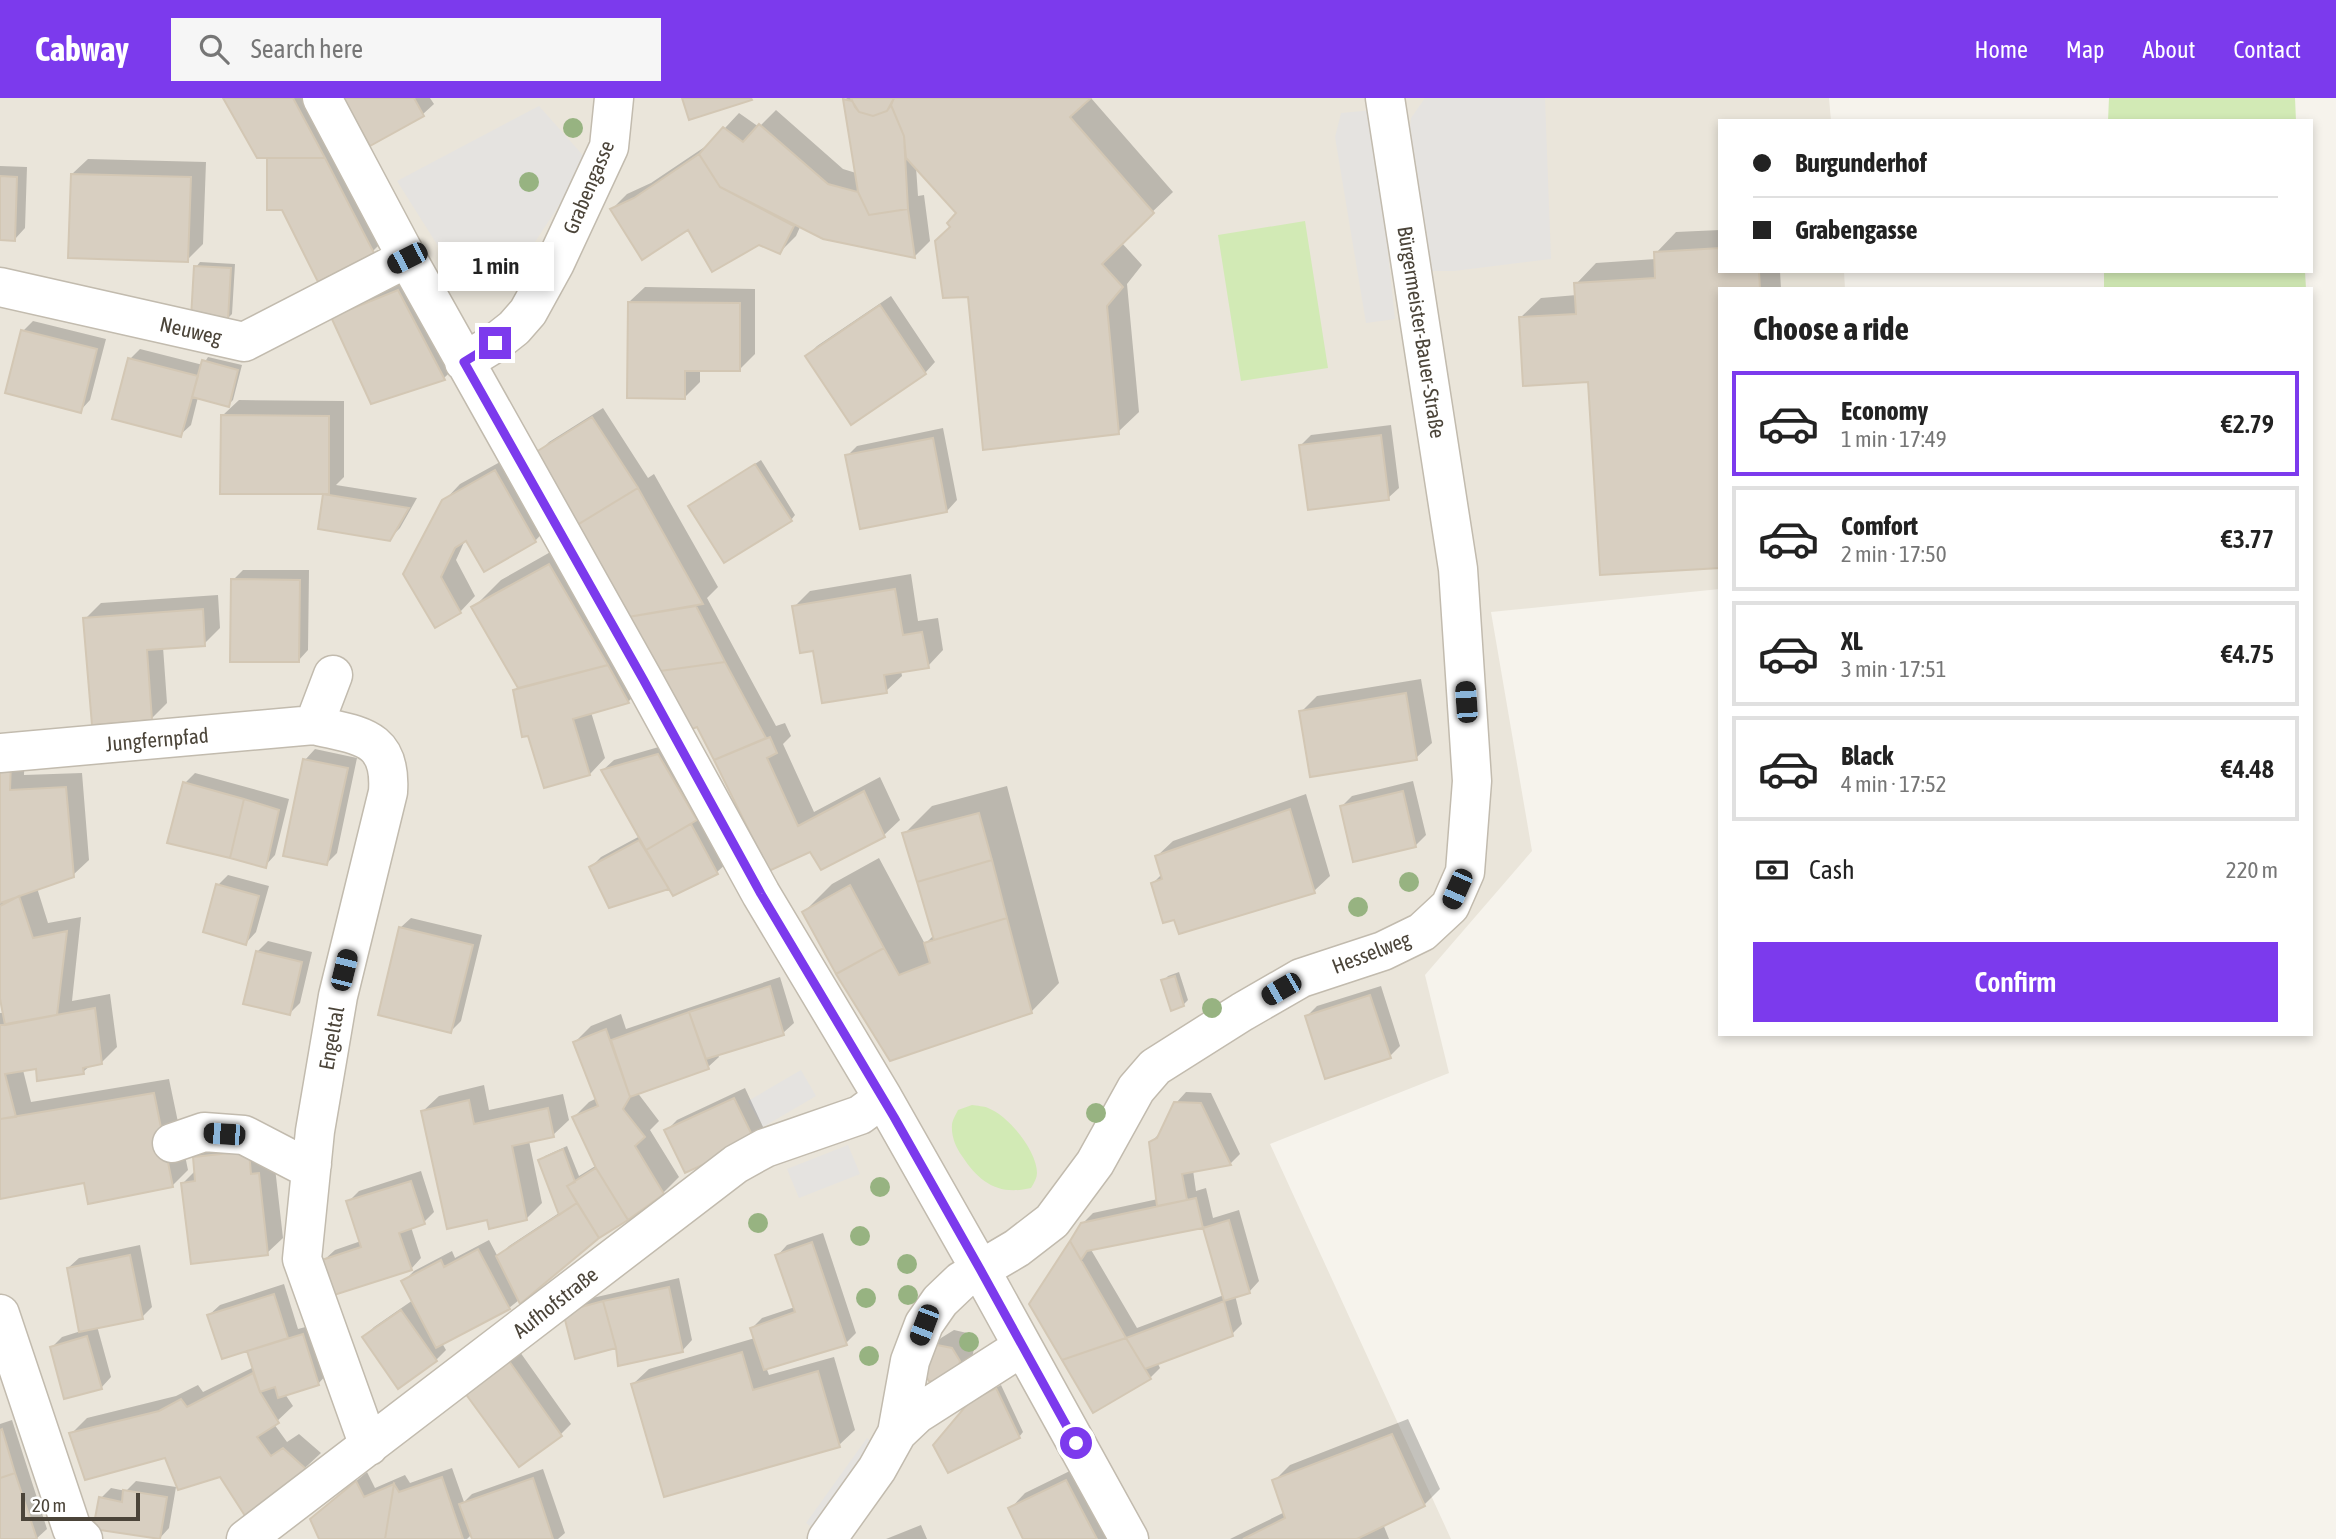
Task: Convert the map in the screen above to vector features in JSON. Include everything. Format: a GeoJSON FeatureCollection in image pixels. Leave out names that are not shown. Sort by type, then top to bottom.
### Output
{"type":"FeatureCollection","features":[{"type":"Feature","properties":{"kind":"street"},"geometry":{"type":"LineString","coordinates":[[322,98],[464,362],[761,894],[883,1098],[1129,1539]]}},
{"type":"Feature","properties":{"kind":"street","name":"Grabengasse"},"geometry":{"type":"LineString","coordinates":[[464,362],[495,343],[528,312],[555,263],[609,147],[614,98]]}},
{"type":"Feature","properties":{"kind":"street","name":"Bürgermeister-Bauer-Straße"},"geometry":{"type":"LineString","coordinates":[[1389,99],[1458,569]]}},
{"type":"Feature","properties":{"kind":"street","name":"Neuweg"},"geometry":{"type":"LineString","coordinates":[[0,287],[244,342],[407,258]]}},
{"type":"Feature","properties":{"kind":"street","name":"Hesselweg"},"geometry":{"type":"LineString","coordinates":[[897,1433],[910,1362],[924,1325],[940,1301],[961,1281],[1017,1248],[1052,1221],[1095,1163],[1136,1089],[1155,1067],[1301,978],[1383,951],[1422,932],[1450,906],[1465,872],[1472,781],[1458,569]]}},
{"type":"Feature","properties":{"kind":"street"},"geometry":{"type":"LineString","coordinates":[[314,725],[333,675]]}},
{"type":"Feature","properties":{"kind":"street","name":"Jungfernpfad"},"geometry":{"type":"LineString","coordinates":[[0,753],[314,725]]}},
{"type":"Feature","properties":{"kind":"street","name":"Engeltal"},"geometry":{"type":"LineString","coordinates":[[314,725],[366,738],[377,747],[386,762],[389,778],[388,793],[338,996],[315,1131],[302,1259],[369,1446]]}},
{"type":"Feature","properties":{"kind":"street","name":"Aufhofstraße"},"geometry":{"type":"LineString","coordinates":[[246,1539],[736,1164],[765,1148],[860,1115],[883,1098]]}},
{"type":"Feature","properties":{"kind":"street"},"geometry":{"type":"LineString","coordinates":[[173,1143],[204,1132],[244,1135],[300,1164],[312,1164]]}},
{"type":"Feature","properties":{"kind":"street"},"geometry":{"type":"LineString","coordinates":[[0,1314],[72,1536]]}},
{"type":"Feature","properties":{"kind":"street"},"geometry":{"type":"LineString","coordinates":[[827,1539],[877,1469],[897,1433],[917,1415],[1022,1347]]}},
{"type":"Feature","properties":{"kind":"shaded area"},"geometry":{"type":"Polygon","coordinates":[[[0,98],[1829,98],[1831,119],[1718,119],[1718,273],[1844,273],[1845,287],[1718,287],[1718,589],[1491,612],[1532,851],[1425,975],[1449,1073],[1270,1144],[1451,1539],[0,1539],[0,98]]]}},
{"type":"Feature","properties":{"kind":"shaded area"},"geometry":{"type":"Polygon","coordinates":[[[1425,98],[1545,98],[1551,259],[1454,271],[1429,271],[1408,147],[1411,118],[1425,98]]]}},
{"type":"Feature","properties":{"kind":"shaded area"},"geometry":{"type":"Polygon","coordinates":[[[539,106],[588,161],[514,274],[462,284],[397,181],[539,106]]]}},
{"type":"Feature","properties":{"kind":"shaded area"},"geometry":{"type":"Polygon","coordinates":[[[1373,110],[1395,319],[1366,323],[1335,137],[1341,113],[1373,110]]]}},
{"type":"Feature","properties":{"kind":"shaded area"},"geometry":{"type":"Polygon","coordinates":[[[801,1070],[816,1096],[763,1127],[748,1101],[801,1070]]]}},
{"type":"Feature","properties":{"kind":"shaded area"},"geometry":{"type":"Polygon","coordinates":[[[848,1145],[860,1174],[799,1198],[787,1169],[848,1145]]]}},
{"type":"Feature","properties":{"kind":"shaded area"},"geometry":{"type":"Polygon","coordinates":[[[867,1438],[877,1446],[817,1531],[806,1523],[867,1438]]]}},
{"type":"Feature","properties":{"kind":"green space"},"geometry":{"type":"Polygon","coordinates":[[[2109,98],[2295,98],[2296,119],[2108,119],[2109,98]]]}},
{"type":"Feature","properties":{"kind":"green space"},"geometry":{"type":"Polygon","coordinates":[[[1305,221],[1328,368],[1241,381],[1218,235],[1305,221]]]}},
{"type":"Feature","properties":{"kind":"green space"},"geometry":{"type":"Polygon","coordinates":[[[2104,273],[2305,273],[2306,287],[2104,287],[2104,273]]]}},
{"type":"Feature","properties":{"kind":"green space"},"geometry":{"type":"Polygon","coordinates":[[[972,1105],[996,1112],[1020,1135],[1036,1164],[1037,1175],[1031,1188],[1009,1190],[990,1185],[968,1165],[956,1146],[952,1125],[958,1110],[972,1105]]]}},
{"type":"Feature","properties":{"kind":"building"},"geometry":{"type":"Polygon","coordinates":[[[223,98],[293,98],[325,158],[257,158],[223,98]]]}},
{"type":"Feature","properties":{"kind":"building"},"geometry":{"type":"Polygon","coordinates":[[[343,98],[414,98],[424,116],[370,146],[343,98]]]}},
{"type":"Feature","properties":{"kind":"building"},"geometry":{"type":"Polygon","coordinates":[[[682,98],[751,98],[752,100],[689,120],[682,98]]]}},
{"type":"Feature","properties":{"kind":"building"},"geometry":{"type":"Polygon","coordinates":[[[851,98],[894,98],[887,111],[873,116],[859,112],[851,98]]]}},
{"type":"Feature","properties":{"kind":"building"},"geometry":{"type":"Polygon","coordinates":[[[894,98],[1091,98],[1070,117],[1154,213],[1102,264],[1123,287],[1107,306],[1119,434],[983,450],[968,297],[943,298],[935,241],[950,227],[947,223],[956,213],[906,158],[904,136],[891,105],[894,98]]]}},
{"type":"Feature","properties":{"kind":"building"},"geometry":{"type":"Polygon","coordinates":[[[843,99],[852,101],[859,112],[873,116],[887,111],[891,105],[904,136],[908,209],[869,215],[858,192],[843,99]]]}},
{"type":"Feature","properties":{"kind":"building"},"geometry":{"type":"Polygon","coordinates":[[[759,124],[828,184],[858,192],[869,215],[908,209],[915,258],[823,239],[720,187],[699,154],[723,127],[743,142],[759,124]]]}},
{"type":"Feature","properties":{"kind":"building"},"geometry":{"type":"Polygon","coordinates":[[[699,154],[720,187],[794,226],[780,254],[759,245],[712,272],[688,230],[642,260],[610,209],[634,198],[699,154]]]}},
{"type":"Feature","properties":{"kind":"building"},"geometry":{"type":"Polygon","coordinates":[[[267,158],[325,158],[374,253],[318,282],[282,210],[267,210],[267,158]]]}},
{"type":"Feature","properties":{"kind":"building"},"geometry":{"type":"Polygon","coordinates":[[[71,174],[191,177],[188,262],[68,258],[71,174]]]}},
{"type":"Feature","properties":{"kind":"building"},"geometry":{"type":"Polygon","coordinates":[[[0,176],[17,177],[15,241],[0,240],[0,176]]]}},
{"type":"Feature","properties":{"kind":"building"},"geometry":{"type":"Polygon","coordinates":[[[1718,248],[1718,273],[1759,273],[1760,287],[1718,287],[1718,568],[1600,575],[1588,382],[1523,386],[1519,317],[1576,314],[1574,283],[1655,278],[1654,252],[1718,248]]]}},
{"type":"Feature","properties":{"kind":"building"},"geometry":{"type":"Polygon","coordinates":[[[194,266],[231,268],[228,320],[191,318],[194,266]]]}},
{"type":"Feature","properties":{"kind":"building"},"geometry":{"type":"Polygon","coordinates":[[[398,290],[445,380],[371,404],[331,317],[398,290]]]}},
{"type":"Feature","properties":{"kind":"building"},"geometry":{"type":"Polygon","coordinates":[[[628,302],[740,303],[740,371],[685,371],[685,399],[627,398],[628,302]]]}},
{"type":"Feature","properties":{"kind":"building"},"geometry":{"type":"Polygon","coordinates":[[[880,305],[926,374],[851,425],[805,356],[880,305]]]}},
{"type":"Feature","properties":{"kind":"building"},"geometry":{"type":"Polygon","coordinates":[[[21,330],[97,349],[81,413],[5,393],[21,330]]]}},
{"type":"Feature","properties":{"kind":"building"},"geometry":{"type":"Polygon","coordinates":[[[128,358],[198,376],[181,437],[112,419],[128,358]]]}},
{"type":"Feature","properties":{"kind":"building"},"geometry":{"type":"Polygon","coordinates":[[[202,360],[238,370],[229,407],[192,397],[202,360]]]}},
{"type":"Feature","properties":{"kind":"building"},"geometry":{"type":"Polygon","coordinates":[[[221,415],[329,416],[329,494],[220,494],[221,415]]]}},
{"type":"Feature","properties":{"kind":"building"},"geometry":{"type":"Polygon","coordinates":[[[592,417],[638,488],[577,525],[536,452],[592,417]]]}},
{"type":"Feature","properties":{"kind":"building"},"geometry":{"type":"Polygon","coordinates":[[[1381,435],[1389,500],[1308,510],[1299,445],[1381,435]]]}},
{"type":"Feature","properties":{"kind":"building"},"geometry":{"type":"Polygon","coordinates":[[[933,438],[947,512],[860,529],[845,455],[933,438]]]}},
{"type":"Feature","properties":{"kind":"building"},"geometry":{"type":"Polygon","coordinates":[[[755,464],[792,521],[724,563],[688,506],[755,464]]]}},
{"type":"Feature","properties":{"kind":"building"},"geometry":{"type":"Polygon","coordinates":[[[495,470],[536,542],[484,572],[466,541],[455,548],[441,577],[461,613],[435,628],[403,574],[442,500],[495,470]]]}},
{"type":"Feature","properties":{"kind":"building"},"geometry":{"type":"Polygon","coordinates":[[[638,488],[703,604],[628,617],[577,525],[638,488]]]}},
{"type":"Feature","properties":{"kind":"building"},"geometry":{"type":"Polygon","coordinates":[[[323,494],[409,508],[390,541],[318,529],[323,494]]]}},
{"type":"Feature","properties":{"kind":"building"},"geometry":{"type":"Polygon","coordinates":[[[549,564],[608,665],[518,688],[471,607],[549,564]]]}},
{"type":"Feature","properties":{"kind":"building"},"geometry":{"type":"Polygon","coordinates":[[[231,579],[300,580],[299,662],[230,662],[231,579]]]}},
{"type":"Feature","properties":{"kind":"building"},"geometry":{"type":"Polygon","coordinates":[[[895,589],[903,635],[922,632],[929,668],[884,675],[887,693],[822,703],[813,651],[800,653],[792,606],[895,589]]]}},
{"type":"Feature","properties":{"kind":"building"},"geometry":{"type":"Polygon","coordinates":[[[696,606],[725,662],[660,671],[628,617],[696,606]]]}},
{"type":"Feature","properties":{"kind":"building"},"geometry":{"type":"Polygon","coordinates":[[[203,609],[205,646],[147,650],[152,720],[92,725],[83,618],[203,609]]]}},
{"type":"Feature","properties":{"kind":"building"},"geometry":{"type":"Polygon","coordinates":[[[725,662],[766,738],[714,760],[697,727],[692,729],[660,671],[725,662]]]}},
{"type":"Feature","properties":{"kind":"building"},"geometry":{"type":"Polygon","coordinates":[[[608,665],[629,703],[573,719],[590,775],[544,788],[528,736],[522,737],[513,690],[608,665]]]}},
{"type":"Feature","properties":{"kind":"building"},"geometry":{"type":"Polygon","coordinates":[[[1406,693],[1417,760],[1310,777],[1299,711],[1406,693]]]}},
{"type":"Feature","properties":{"kind":"building"},"geometry":{"type":"Polygon","coordinates":[[[770,737],[777,753],[767,758],[798,826],[864,791],[885,837],[821,870],[810,852],[769,871],[714,760],[770,737]]]}},
{"type":"Feature","properties":{"kind":"building"},"geometry":{"type":"Polygon","coordinates":[[[658,754],[697,820],[646,850],[601,770],[658,754]]]}},
{"type":"Feature","properties":{"kind":"building"},"geometry":{"type":"Polygon","coordinates":[[[303,759],[348,768],[327,865],[283,856],[303,759]]]}},
{"type":"Feature","properties":{"kind":"building"},"geometry":{"type":"Polygon","coordinates":[[[0,762],[11,762],[10,790],[66,787],[74,877],[0,903],[0,762]]]}},
{"type":"Feature","properties":{"kind":"building"},"geometry":{"type":"Polygon","coordinates":[[[183,782],[244,799],[230,858],[167,843],[183,782]]]}},
{"type":"Feature","properties":{"kind":"building"},"geometry":{"type":"Polygon","coordinates":[[[1403,791],[1416,847],[1353,862],[1340,806],[1403,791]]]}},
{"type":"Feature","properties":{"kind":"building"},"geometry":{"type":"Polygon","coordinates":[[[244,799],[279,810],[266,868],[230,858],[244,799]]]}},
{"type":"Feature","properties":{"kind":"building"},"geometry":{"type":"Polygon","coordinates":[[[1290,809],[1315,893],[1179,934],[1174,920],[1163,923],[1151,883],[1162,879],[1155,856],[1290,809]]]}},
{"type":"Feature","properties":{"kind":"building"},"geometry":{"type":"Polygon","coordinates":[[[979,813],[992,860],[917,882],[902,833],[979,813]]]}},
{"type":"Feature","properties":{"kind":"building"},"geometry":{"type":"Polygon","coordinates":[[[691,824],[718,874],[673,896],[646,850],[691,824]]]}},
{"type":"Feature","properties":{"kind":"building"},"geometry":{"type":"Polygon","coordinates":[[[639,840],[669,889],[609,908],[589,867],[639,840]]]}},
{"type":"Feature","properties":{"kind":"building"},"geometry":{"type":"Polygon","coordinates":[[[992,860],[1007,918],[934,940],[917,882],[992,860]]]}},
{"type":"Feature","properties":{"kind":"building"},"geometry":{"type":"Polygon","coordinates":[[[216,884],[259,896],[246,945],[203,932],[216,884]]]}},
{"type":"Feature","properties":{"kind":"building"},"geometry":{"type":"Polygon","coordinates":[[[850,885],[884,948],[836,974],[802,912],[850,885]]]}},
{"type":"Feature","properties":{"kind":"building"},"geometry":{"type":"Polygon","coordinates":[[[19,896],[33,938],[67,931],[57,1015],[5,1025],[0,999],[0,906],[19,896]]]}},
{"type":"Feature","properties":{"kind":"building"},"geometry":{"type":"Polygon","coordinates":[[[1007,918],[1032,1013],[890,1061],[836,974],[884,948],[899,975],[930,963],[924,943],[1007,918]]]}},
{"type":"Feature","properties":{"kind":"building"},"geometry":{"type":"Polygon","coordinates":[[[399,927],[473,945],[451,1033],[378,1015],[399,927]]]}},
{"type":"Feature","properties":{"kind":"building"},"geometry":{"type":"Polygon","coordinates":[[[256,951],[302,962],[290,1015],[243,1004],[256,951]]]}},
{"type":"Feature","properties":{"kind":"building"},"geometry":{"type":"Polygon","coordinates":[[[1175,976],[1184,1006],[1171,1011],[1161,980],[1175,976]]]}},
{"type":"Feature","properties":{"kind":"building"},"geometry":{"type":"Polygon","coordinates":[[[770,986],[784,1035],[706,1059],[689,1012],[770,986]]]}},
{"type":"Feature","properties":{"kind":"building"},"geometry":{"type":"Polygon","coordinates":[[[1370,995],[1391,1058],[1325,1079],[1305,1016],[1370,995]]]}},
{"type":"Feature","properties":{"kind":"building"},"geometry":{"type":"Polygon","coordinates":[[[95,1008],[102,1064],[83,1068],[84,1074],[37,1081],[36,1069],[5,1074],[16,1117],[0,1119],[0,1025],[95,1008]]]}},
{"type":"Feature","properties":{"kind":"building"},"geometry":{"type":"Polygon","coordinates":[[[689,1012],[709,1069],[630,1097],[611,1040],[689,1012]]]}},
{"type":"Feature","properties":{"kind":"building"},"geometry":{"type":"Polygon","coordinates":[[[606,1029],[630,1097],[623,1109],[645,1137],[635,1146],[664,1194],[628,1220],[596,1168],[572,1117],[598,1106],[573,1042],[606,1029]]]}},
{"type":"Feature","properties":{"kind":"building"},"geometry":{"type":"Polygon","coordinates":[[[154,1093],[173,1187],[88,1204],[84,1183],[0,1199],[0,1119],[154,1093]]]}},
{"type":"Feature","properties":{"kind":"building"},"geometry":{"type":"Polygon","coordinates":[[[734,1098],[755,1141],[685,1173],[664,1130],[734,1098]]]}},
{"type":"Feature","properties":{"kind":"building"},"geometry":{"type":"Polygon","coordinates":[[[469,1100],[474,1124],[548,1108],[554,1137],[512,1146],[527,1220],[489,1229],[487,1220],[447,1229],[421,1111],[469,1100]]]}},
{"type":"Feature","properties":{"kind":"building"},"geometry":{"type":"Polygon","coordinates":[[[1174,1102],[1201,1103],[1231,1165],[1182,1174],[1187,1200],[1157,1206],[1149,1142],[1157,1138],[1174,1102]]]}},
{"type":"Feature","properties":{"kind":"building"},"geometry":{"type":"Polygon","coordinates":[[[563,1149],[575,1182],[567,1186],[577,1203],[559,1215],[538,1160],[563,1149]]]}},
{"type":"Feature","properties":{"kind":"building"},"geometry":{"type":"Polygon","coordinates":[[[249,1151],[251,1174],[259,1173],[268,1255],[191,1264],[181,1183],[195,1181],[193,1157],[249,1151]]]}},
{"type":"Feature","properties":{"kind":"building"},"geometry":{"type":"Polygon","coordinates":[[[596,1168],[628,1220],[599,1238],[567,1186],[596,1168]]]}},
{"type":"Feature","properties":{"kind":"building"},"geometry":{"type":"Polygon","coordinates":[[[411,1181],[425,1224],[399,1233],[412,1270],[334,1295],[322,1260],[361,1247],[346,1201],[411,1181]]]}},
{"type":"Feature","properties":{"kind":"building"},"geometry":{"type":"Polygon","coordinates":[[[1196,1198],[1203,1228],[1087,1251],[1081,1260],[1070,1241],[1081,1223],[1196,1198]]]}},
{"type":"Feature","properties":{"kind":"building"},"geometry":{"type":"Polygon","coordinates":[[[577,1203],[599,1238],[520,1304],[496,1256],[577,1203]]]}},
{"type":"Feature","properties":{"kind":"building"},"geometry":{"type":"Polygon","coordinates":[[[1229,1220],[1250,1293],[1224,1301],[1203,1228],[1229,1220]]]}},
{"type":"Feature","properties":{"kind":"building"},"geometry":{"type":"Polygon","coordinates":[[[1070,1241],[1126,1338],[1062,1360],[1029,1304],[1070,1241]]]}},
{"type":"Feature","properties":{"kind":"building"},"geometry":{"type":"Polygon","coordinates":[[[812,1242],[847,1345],[764,1370],[750,1328],[795,1312],[775,1255],[812,1242]]]}},
{"type":"Feature","properties":{"kind":"building"},"geometry":{"type":"Polygon","coordinates":[[[478,1249],[510,1309],[436,1348],[401,1281],[441,1260],[444,1267],[478,1249]]]}},
{"type":"Feature","properties":{"kind":"building"},"geometry":{"type":"Polygon","coordinates":[[[130,1255],[143,1319],[79,1332],[67,1268],[130,1255]]]}},
{"type":"Feature","properties":{"kind":"building"},"geometry":{"type":"Polygon","coordinates":[[[669,1287],[683,1352],[618,1366],[603,1301],[669,1287]]]}},
{"type":"Feature","properties":{"kind":"building"},"geometry":{"type":"Polygon","coordinates":[[[274,1294],[288,1338],[222,1359],[207,1315],[274,1294]]]}},
{"type":"Feature","properties":{"kind":"building"},"geometry":{"type":"Polygon","coordinates":[[[603,1301],[616,1348],[575,1359],[563,1312],[603,1301]]]}},
{"type":"Feature","properties":{"kind":"building"},"geometry":{"type":"Polygon","coordinates":[[[1224,1301],[1233,1336],[1145,1369],[1126,1338],[1224,1301]]]}},
{"type":"Feature","properties":{"kind":"building"},"geometry":{"type":"Polygon","coordinates":[[[401,1310],[437,1361],[398,1389],[362,1337],[401,1310]]]}},
{"type":"Feature","properties":{"kind":"building"},"geometry":{"type":"Polygon","coordinates":[[[303,1334],[319,1385],[278,1398],[275,1387],[260,1392],[247,1351],[303,1334]]]}},
{"type":"Feature","properties":{"kind":"building"},"geometry":{"type":"Polygon","coordinates":[[[87,1336],[102,1389],[64,1399],[50,1347],[87,1336]]]}},
{"type":"Feature","properties":{"kind":"building"},"geometry":{"type":"Polygon","coordinates":[[[1126,1338],[1151,1379],[1093,1413],[1062,1360],[1126,1338]]]}},
{"type":"Feature","properties":{"kind":"building"},"geometry":{"type":"Polygon","coordinates":[[[937,1345],[952,1348],[960,1361],[957,1376],[945,1384],[929,1381],[921,1368],[937,1345]]]}},
{"type":"Feature","properties":{"kind":"building"},"geometry":{"type":"Polygon","coordinates":[[[742,1352],[753,1390],[818,1371],[840,1447],[664,1497],[631,1384],[742,1352]]]}},
{"type":"Feature","properties":{"kind":"building"},"geometry":{"type":"Polygon","coordinates":[[[509,1361],[562,1436],[519,1467],[465,1393],[509,1361]]]}},
{"type":"Feature","properties":{"kind":"building"},"geometry":{"type":"Polygon","coordinates":[[[253,1373],[260,1392],[279,1423],[257,1437],[271,1456],[283,1448],[306,1469],[249,1522],[220,1477],[178,1490],[165,1458],[85,1480],[69,1433],[159,1411],[181,1399],[187,1407],[253,1373]]]}},
{"type":"Feature","properties":{"kind":"building"},"geometry":{"type":"Polygon","coordinates":[[[996,1388],[1020,1438],[948,1473],[933,1445],[970,1401],[996,1388]]]}},
{"type":"Feature","properties":{"kind":"building"},"geometry":{"type":"Polygon","coordinates":[[[2,1429],[15,1473],[0,1478],[0,1430],[2,1429]]]}},
{"type":"Feature","properties":{"kind":"building"},"geometry":{"type":"Polygon","coordinates":[[[1392,1434],[1425,1506],[1357,1539],[1243,1539],[1285,1518],[1272,1480],[1392,1434]]]}},
{"type":"Feature","properties":{"kind":"building"},"geometry":{"type":"Polygon","coordinates":[[[15,1473],[37,1539],[0,1539],[0,1478],[15,1473]]]}},
{"type":"Feature","properties":{"kind":"building"},"geometry":{"type":"Polygon","coordinates":[[[442,1477],[463,1539],[385,1539],[394,1484],[399,1492],[442,1477]]]}},
{"type":"Feature","properties":{"kind":"building"},"geometry":{"type":"Polygon","coordinates":[[[533,1478],[553,1539],[472,1539],[459,1504],[533,1478]]]}},
{"type":"Feature","properties":{"kind":"building"},"geometry":{"type":"Polygon","coordinates":[[[1066,1480],[1097,1539],[1023,1539],[1008,1508],[1066,1480]]]}},
{"type":"Feature","properties":{"kind":"building"},"geometry":{"type":"Polygon","coordinates":[[[356,1481],[364,1497],[394,1484],[385,1539],[319,1539],[310,1519],[356,1481]]]}},
{"type":"Feature","properties":{"kind":"building"},"geometry":{"type":"Polygon","coordinates":[[[123,1490],[167,1497],[160,1539],[93,1529],[99,1497],[122,1502],[123,1490]]]}},
{"type":"Feature","properties":{"kind":"route"},"geometry":{"type":"LineString","coordinates":[[495,343],[464,362],[761,894],[894,1117],[1076,1443]]}}]}
